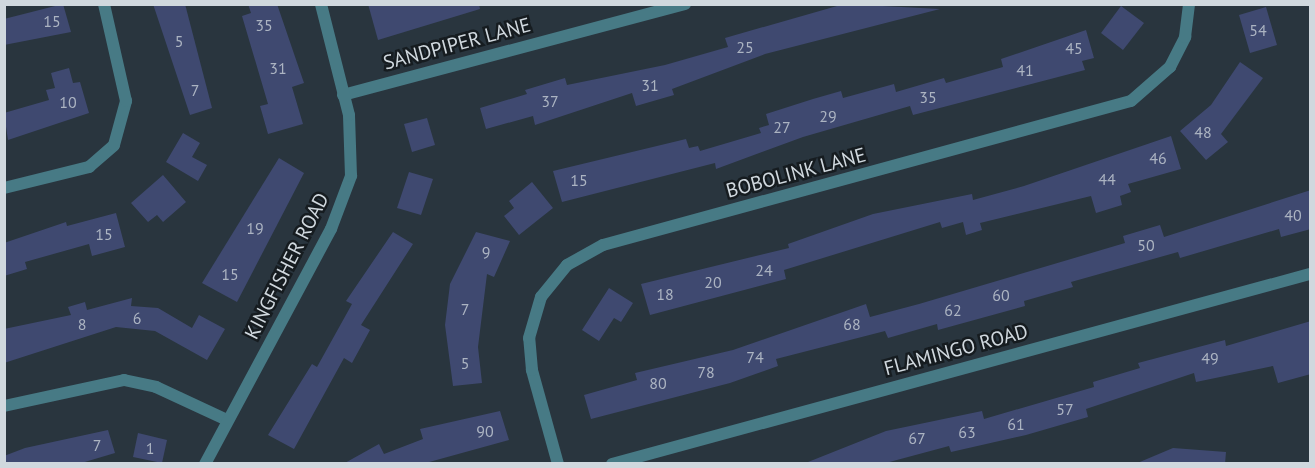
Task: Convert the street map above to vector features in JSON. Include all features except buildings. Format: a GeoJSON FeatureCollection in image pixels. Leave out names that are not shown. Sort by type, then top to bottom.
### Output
{"type":"FeatureCollection","features":[{"type":"Feature","properties":{"kind":"street"},"geometry":{"type":"LineString","coordinates":[[4,188],[89,167],[114,145],[126,101],[104,4]]}},
{"type":"Feature","properties":{"kind":"street","name":"KINGFISHER ROAD"},"geometry":{"type":"LineString","coordinates":[[205,464],[343,204],[353,141],[321,4]]}},
{"type":"Feature","properties":{"kind":"street","name":"SANDPIPER LANE"},"geometry":{"type":"LineString","coordinates":[[343,94],[685,4]]}},
{"type":"Feature","properties":{"kind":"street","name":"BOBOLINK LANE"},"geometry":{"type":"LineString","coordinates":[[558,464],[532,370],[529,339],[541,297],[567,266],[603,245],[1131,101],[1170,67],[1185,37],[1189,4]]}},
{"type":"Feature","properties":{"kind":"street","name":"FLAMINGO ROAD"},"geometry":{"type":"LineString","coordinates":[[612,464],[1311,274]]}},
{"type":"Feature","properties":{"kind":"street"},"geometry":{"type":"LineString","coordinates":[[4,406],[124,380],[156,387],[227,420]]}}]}
